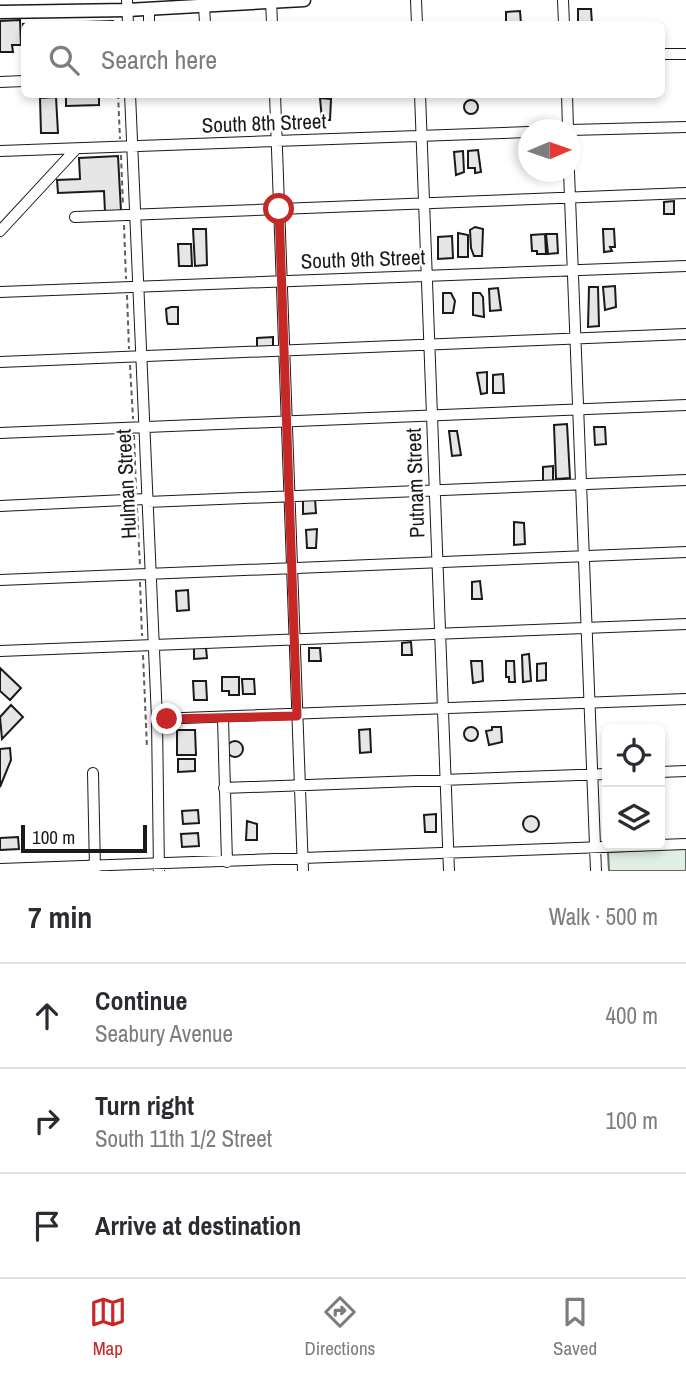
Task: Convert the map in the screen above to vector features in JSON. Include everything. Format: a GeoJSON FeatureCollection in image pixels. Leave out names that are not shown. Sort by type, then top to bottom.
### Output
{"type":"FeatureCollection","features":[{"type":"Feature","properties":{"kind":"main road"},"geometry":{"type":"LineString","coordinates":[[0,12],[60,6],[127,5],[149,9],[303,0]]}},
{"type":"Feature","properties":{"kind":"street"},"geometry":{"type":"LineString","coordinates":[[416,0],[417,21]]}},
{"type":"Feature","properties":{"kind":"street"},"geometry":{"type":"LineString","coordinates":[[563,0],[564,21]]}},
{"type":"Feature","properties":{"kind":"street"},"geometry":{"type":"LineString","coordinates":[[271,1],[272,21]]}},
{"type":"Feature","properties":{"kind":"street"},"geometry":{"type":"LineString","coordinates":[[204,5],[205,21]]}},
{"type":"Feature","properties":{"kind":"street"},"geometry":{"type":"LineString","coordinates":[[149,9],[149,21]]}},
{"type":"Feature","properties":{"kind":"street"},"geometry":{"type":"LineString","coordinates":[[665,54],[686,54]]}},
{"type":"Feature","properties":{"kind":"street"},"geometry":{"type":"LineString","coordinates":[[0,82],[21,81]]}},
{"type":"Feature","properties":{"kind":"street","name":"Hulman Street"},"geometry":{"type":"LineString","coordinates":[[130,98],[127,148],[129,215],[148,645],[157,719],[159,868]]}},
{"type":"Feature","properties":{"kind":"street"},"geometry":{"type":"LineString","coordinates":[[275,98],[303,871]]}},
{"type":"Feature","properties":{"kind":"street","name":"Putnam Street"},"geometry":{"type":"LineString","coordinates":[[420,98],[449,871]]}},
{"type":"Feature","properties":{"kind":"street"},"geometry":{"type":"LineString","coordinates":[[567,98],[568,119]]}},
{"type":"Feature","properties":{"kind":"street"},"geometry":{"type":"LineString","coordinates":[[581,130],[686,127]]}},
{"type":"Feature","properties":{"kind":"street","name":"South 8th Street"},"geometry":{"type":"LineString","coordinates":[[0,151],[518,132]]}},
{"type":"Feature","properties":{"kind":"street"},"geometry":{"type":"LineString","coordinates":[[0,231],[76,149]]}},
{"type":"Feature","properties":{"kind":"street"},"geometry":{"type":"LineString","coordinates":[[569,182],[596,871]]}},
{"type":"Feature","properties":{"kind":"street"},"geometry":{"type":"LineString","coordinates":[[75,217],[686,193]]}},
{"type":"Feature","properties":{"kind":"street","name":"South 9th Street"},"geometry":{"type":"LineString","coordinates":[[0,292],[686,266]]}},
{"type":"Feature","properties":{"kind":"street"},"geometry":{"type":"LineString","coordinates":[[0,362],[686,334]]}},
{"type":"Feature","properties":{"kind":"street"},"geometry":{"type":"LineString","coordinates":[[0,433],[287,424],[686,405]]}},
{"type":"Feature","properties":{"kind":"street"},"geometry":{"type":"LineString","coordinates":[[0,506],[686,480]]}},
{"type":"Feature","properties":{"kind":"street"},"geometry":{"type":"LineString","coordinates":[[0,580],[686,552]]}},
{"type":"Feature","properties":{"kind":"street"},"geometry":{"type":"LineString","coordinates":[[0,650],[686,624]]}},
{"type":"Feature","properties":{"kind":"street"},"geometry":{"type":"LineString","coordinates":[[157,719],[297,716],[443,707],[686,699]]}},
{"type":"Feature","properties":{"kind":"street"},"geometry":{"type":"LineString","coordinates":[[223,718],[227,862]]}},
{"type":"Feature","properties":{"kind":"street"},"geometry":{"type":"LineString","coordinates":[[665,772],[686,771]]}},
{"type":"Feature","properties":{"kind":"street"},"geometry":{"type":"LineString","coordinates":[[93,773],[95,869]]}},
{"type":"Feature","properties":{"kind":"street"},"geometry":{"type":"LineString","coordinates":[[224,788],[602,774]]}},
{"type":"Feature","properties":{"kind":"street"},"geometry":{"type":"LineString","coordinates":[[0,869],[159,868],[227,862],[686,844]]}},
{"type":"Feature","properties":{"kind":"path"},"geometry":{"type":"LineString","coordinates":[[119,98],[127,148],[143,500],[148,645],[148,752]]}},
{"type":"Feature","properties":{"kind":"green space"},"geometry":{"type":"Polygon","coordinates":[[[686,848],[686,871],[609,871],[608,852],[686,848]]]}},
{"type":"Feature","properties":{"kind":"building"},"geometry":{"type":"Polygon","coordinates":[[[578,9],[591,9],[592,21],[578,21],[578,9]]]}},
{"type":"Feature","properties":{"kind":"building"},"geometry":{"type":"Polygon","coordinates":[[[520,11],[521,21],[506,21],[506,12],[520,11]]]}},
{"type":"Feature","properties":{"kind":"building"},"geometry":{"type":"Polygon","coordinates":[[[20,20],[21,45],[12,45],[13,52],[0,52],[0,21],[20,20]]]}},
{"type":"Feature","properties":{"kind":"building"},"geometry":{"type":"Polygon","coordinates":[[[40,98],[56,98],[58,133],[41,133],[40,98]]]}},
{"type":"Feature","properties":{"kind":"building"},"geometry":{"type":"Polygon","coordinates":[[[66,98],[99,98],[99,105],[66,106],[66,98]]]}},
{"type":"Feature","properties":{"kind":"building"},"geometry":{"type":"Polygon","coordinates":[[[320,98],[331,99],[330,120],[322,120],[320,98]]]}},
{"type":"Feature","properties":{"kind":"building"},"geometry":{"type":"Polygon","coordinates":[[[468,100],[474,100],[478,107],[474,114],[468,114],[464,110],[464,104],[468,100]]]}},
{"type":"Feature","properties":{"kind":"building"},"geometry":{"type":"Polygon","coordinates":[[[478,150],[481,172],[475,173],[475,168],[468,168],[468,151],[478,150]]]}},
{"type":"Feature","properties":{"kind":"building"},"geometry":{"type":"Polygon","coordinates":[[[463,151],[464,172],[456,175],[454,152],[463,151]]]}},
{"type":"Feature","properties":{"kind":"building"},"geometry":{"type":"Polygon","coordinates":[[[118,156],[121,211],[105,212],[104,191],[58,193],[57,180],[80,179],[79,158],[118,156]]]}},
{"type":"Feature","properties":{"kind":"building"},"geometry":{"type":"Polygon","coordinates":[[[674,201],[674,214],[664,214],[664,202],[674,201]]]}},
{"type":"Feature","properties":{"kind":"building"},"geometry":{"type":"Polygon","coordinates":[[[475,227],[483,229],[482,256],[474,256],[471,248],[470,230],[475,227]]]}},
{"type":"Feature","properties":{"kind":"building"},"geometry":{"type":"Polygon","coordinates":[[[193,229],[206,229],[207,265],[195,266],[193,229]]]}},
{"type":"Feature","properties":{"kind":"building"},"geometry":{"type":"Polygon","coordinates":[[[603,229],[614,229],[615,247],[610,247],[612,251],[604,252],[603,229]]]}},
{"type":"Feature","properties":{"kind":"building"},"geometry":{"type":"Polygon","coordinates":[[[458,233],[468,235],[468,257],[458,257],[458,233]]]}},
{"type":"Feature","properties":{"kind":"building"},"geometry":{"type":"Polygon","coordinates":[[[545,234],[546,254],[537,254],[537,251],[532,251],[531,235],[545,234]]]}},
{"type":"Feature","properties":{"kind":"building"},"geometry":{"type":"Polygon","coordinates":[[[546,234],[557,234],[558,253],[548,254],[546,234]]]}},
{"type":"Feature","properties":{"kind":"building"},"geometry":{"type":"Polygon","coordinates":[[[452,236],[453,258],[438,259],[438,237],[452,236]]]}},
{"type":"Feature","properties":{"kind":"building"},"geometry":{"type":"Polygon","coordinates":[[[178,244],[191,244],[192,266],[179,266],[178,244]]]}},
{"type":"Feature","properties":{"kind":"building"},"geometry":{"type":"Polygon","coordinates":[[[615,286],[616,307],[605,310],[603,287],[615,286]]]}},
{"type":"Feature","properties":{"kind":"building"},"geometry":{"type":"Polygon","coordinates":[[[589,287],[598,287],[599,326],[588,327],[589,287]]]}},
{"type":"Feature","properties":{"kind":"building"},"geometry":{"type":"Polygon","coordinates":[[[498,288],[501,310],[490,311],[489,289],[498,288]]]}},
{"type":"Feature","properties":{"kind":"building"},"geometry":{"type":"Polygon","coordinates":[[[443,293],[451,293],[455,301],[453,313],[443,313],[443,293]]]}},
{"type":"Feature","properties":{"kind":"building"},"geometry":{"type":"Polygon","coordinates":[[[473,293],[480,293],[483,297],[484,317],[473,315],[473,293]]]}},
{"type":"Feature","properties":{"kind":"building"},"geometry":{"type":"Polygon","coordinates":[[[178,307],[178,324],[168,324],[166,309],[178,307]]]}},
{"type":"Feature","properties":{"kind":"building"},"geometry":{"type":"Polygon","coordinates":[[[273,337],[273,349],[257,350],[257,338],[273,337]]]}},
{"type":"Feature","properties":{"kind":"building"},"geometry":{"type":"Polygon","coordinates":[[[487,372],[487,393],[481,394],[477,373],[487,372]]]}},
{"type":"Feature","properties":{"kind":"building"},"geometry":{"type":"Polygon","coordinates":[[[503,374],[504,393],[493,393],[493,375],[503,374]]]}},
{"type":"Feature","properties":{"kind":"building"},"geometry":{"type":"Polygon","coordinates":[[[567,424],[570,478],[556,479],[554,425],[567,424]]]}},
{"type":"Feature","properties":{"kind":"building"},"geometry":{"type":"Polygon","coordinates":[[[594,427],[605,427],[606,444],[595,445],[594,427]]]}},
{"type":"Feature","properties":{"kind":"building"},"geometry":{"type":"Polygon","coordinates":[[[449,431],[457,431],[461,455],[452,456],[449,431]]]}},
{"type":"Feature","properties":{"kind":"building"},"geometry":{"type":"Polygon","coordinates":[[[553,466],[553,481],[543,481],[543,467],[553,466]]]}},
{"type":"Feature","properties":{"kind":"building"},"geometry":{"type":"Polygon","coordinates":[[[315,499],[316,513],[303,514],[303,500],[315,499]]]}},
{"type":"Feature","properties":{"kind":"building"},"geometry":{"type":"Polygon","coordinates":[[[514,522],[524,523],[525,544],[514,545],[514,522]]]}},
{"type":"Feature","properties":{"kind":"building"},"geometry":{"type":"Polygon","coordinates":[[[317,529],[316,548],[307,548],[306,530],[317,529]]]}},
{"type":"Feature","properties":{"kind":"building"},"geometry":{"type":"Polygon","coordinates":[[[480,581],[482,599],[472,599],[472,582],[480,581]]]}},
{"type":"Feature","properties":{"kind":"building"},"geometry":{"type":"Polygon","coordinates":[[[188,590],[189,610],[177,611],[176,591],[188,590]]]}},
{"type":"Feature","properties":{"kind":"building"},"geometry":{"type":"Polygon","coordinates":[[[411,642],[412,655],[402,655],[402,643],[411,642]]]}},
{"type":"Feature","properties":{"kind":"building"},"geometry":{"type":"Polygon","coordinates":[[[194,648],[206,648],[207,658],[194,659],[194,648]]]}},
{"type":"Feature","properties":{"kind":"building"},"geometry":{"type":"Polygon","coordinates":[[[309,648],[320,648],[321,661],[309,661],[309,648]]]}},
{"type":"Feature","properties":{"kind":"building"},"geometry":{"type":"Polygon","coordinates":[[[529,654],[531,681],[523,682],[522,655],[529,654]]]}},
{"type":"Feature","properties":{"kind":"building"},"geometry":{"type":"Polygon","coordinates":[[[471,661],[482,661],[483,681],[473,683],[471,661]]]}},
{"type":"Feature","properties":{"kind":"building"},"geometry":{"type":"Polygon","coordinates":[[[506,661],[514,661],[515,682],[509,682],[509,677],[506,677],[506,661]]]}},
{"type":"Feature","properties":{"kind":"building"},"geometry":{"type":"Polygon","coordinates":[[[546,663],[546,680],[537,681],[537,664],[546,663]]]}},
{"type":"Feature","properties":{"kind":"building"},"geometry":{"type":"Polygon","coordinates":[[[0,668],[21,688],[10,700],[0,691],[0,668]]]}},
{"type":"Feature","properties":{"kind":"building"},"geometry":{"type":"Polygon","coordinates":[[[222,677],[239,677],[239,695],[229,695],[229,691],[222,691],[222,677]]]}},
{"type":"Feature","properties":{"kind":"building"},"geometry":{"type":"Polygon","coordinates":[[[242,679],[254,679],[255,694],[243,694],[242,679]]]}},
{"type":"Feature","properties":{"kind":"building"},"geometry":{"type":"Polygon","coordinates":[[[193,681],[206,681],[207,700],[194,700],[193,681]]]}},
{"type":"Feature","properties":{"kind":"building"},"geometry":{"type":"Polygon","coordinates":[[[11,705],[23,717],[2,739],[0,717],[11,705]]]}},
{"type":"Feature","properties":{"kind":"building"},"geometry":{"type":"Polygon","coordinates":[[[468,727],[474,727],[478,734],[474,741],[468,741],[464,737],[464,731],[468,727]]]}},
{"type":"Feature","properties":{"kind":"building"},"geometry":{"type":"Polygon","coordinates":[[[492,727],[501,727],[502,742],[489,745],[486,731],[492,730],[492,727]]]}},
{"type":"Feature","properties":{"kind":"building"},"geometry":{"type":"Polygon","coordinates":[[[370,729],[371,752],[360,753],[359,730],[370,729]]]}},
{"type":"Feature","properties":{"kind":"building"},"geometry":{"type":"Polygon","coordinates":[[[177,730],[195,730],[196,755],[177,755],[177,730]]]}},
{"type":"Feature","properties":{"kind":"building"},"geometry":{"type":"Polygon","coordinates":[[[235,741],[243,749],[235,757],[227,749],[235,741]]]}},
{"type":"Feature","properties":{"kind":"building"},"geometry":{"type":"Polygon","coordinates":[[[10,748],[11,760],[0,787],[0,749],[10,748]]]}},
{"type":"Feature","properties":{"kind":"building"},"geometry":{"type":"Polygon","coordinates":[[[178,759],[195,759],[195,771],[178,772],[178,759]]]}},
{"type":"Feature","properties":{"kind":"building"},"geometry":{"type":"Polygon","coordinates":[[[198,810],[199,823],[183,824],[182,811],[198,810]]]}},
{"type":"Feature","properties":{"kind":"building"},"geometry":{"type":"Polygon","coordinates":[[[436,814],[436,832],[425,832],[424,815],[436,814]]]}},
{"type":"Feature","properties":{"kind":"building"},"geometry":{"type":"Polygon","coordinates":[[[531,816],[539,824],[531,832],[523,824],[531,816]]]}},
{"type":"Feature","properties":{"kind":"building"},"geometry":{"type":"Polygon","coordinates":[[[247,821],[257,824],[257,840],[246,840],[247,821]]]}},
{"type":"Feature","properties":{"kind":"building"},"geometry":{"type":"Polygon","coordinates":[[[198,833],[199,846],[182,847],[181,834],[198,833]]]}},
{"type":"Feature","properties":{"kind":"building"},"geometry":{"type":"Polygon","coordinates":[[[18,837],[19,849],[0,850],[0,838],[18,837]]]}},
{"type":"Feature","properties":{"kind":"route"},"geometry":{"type":"LineString","coordinates":[[167,719],[297,716],[279,209]]}}]}
